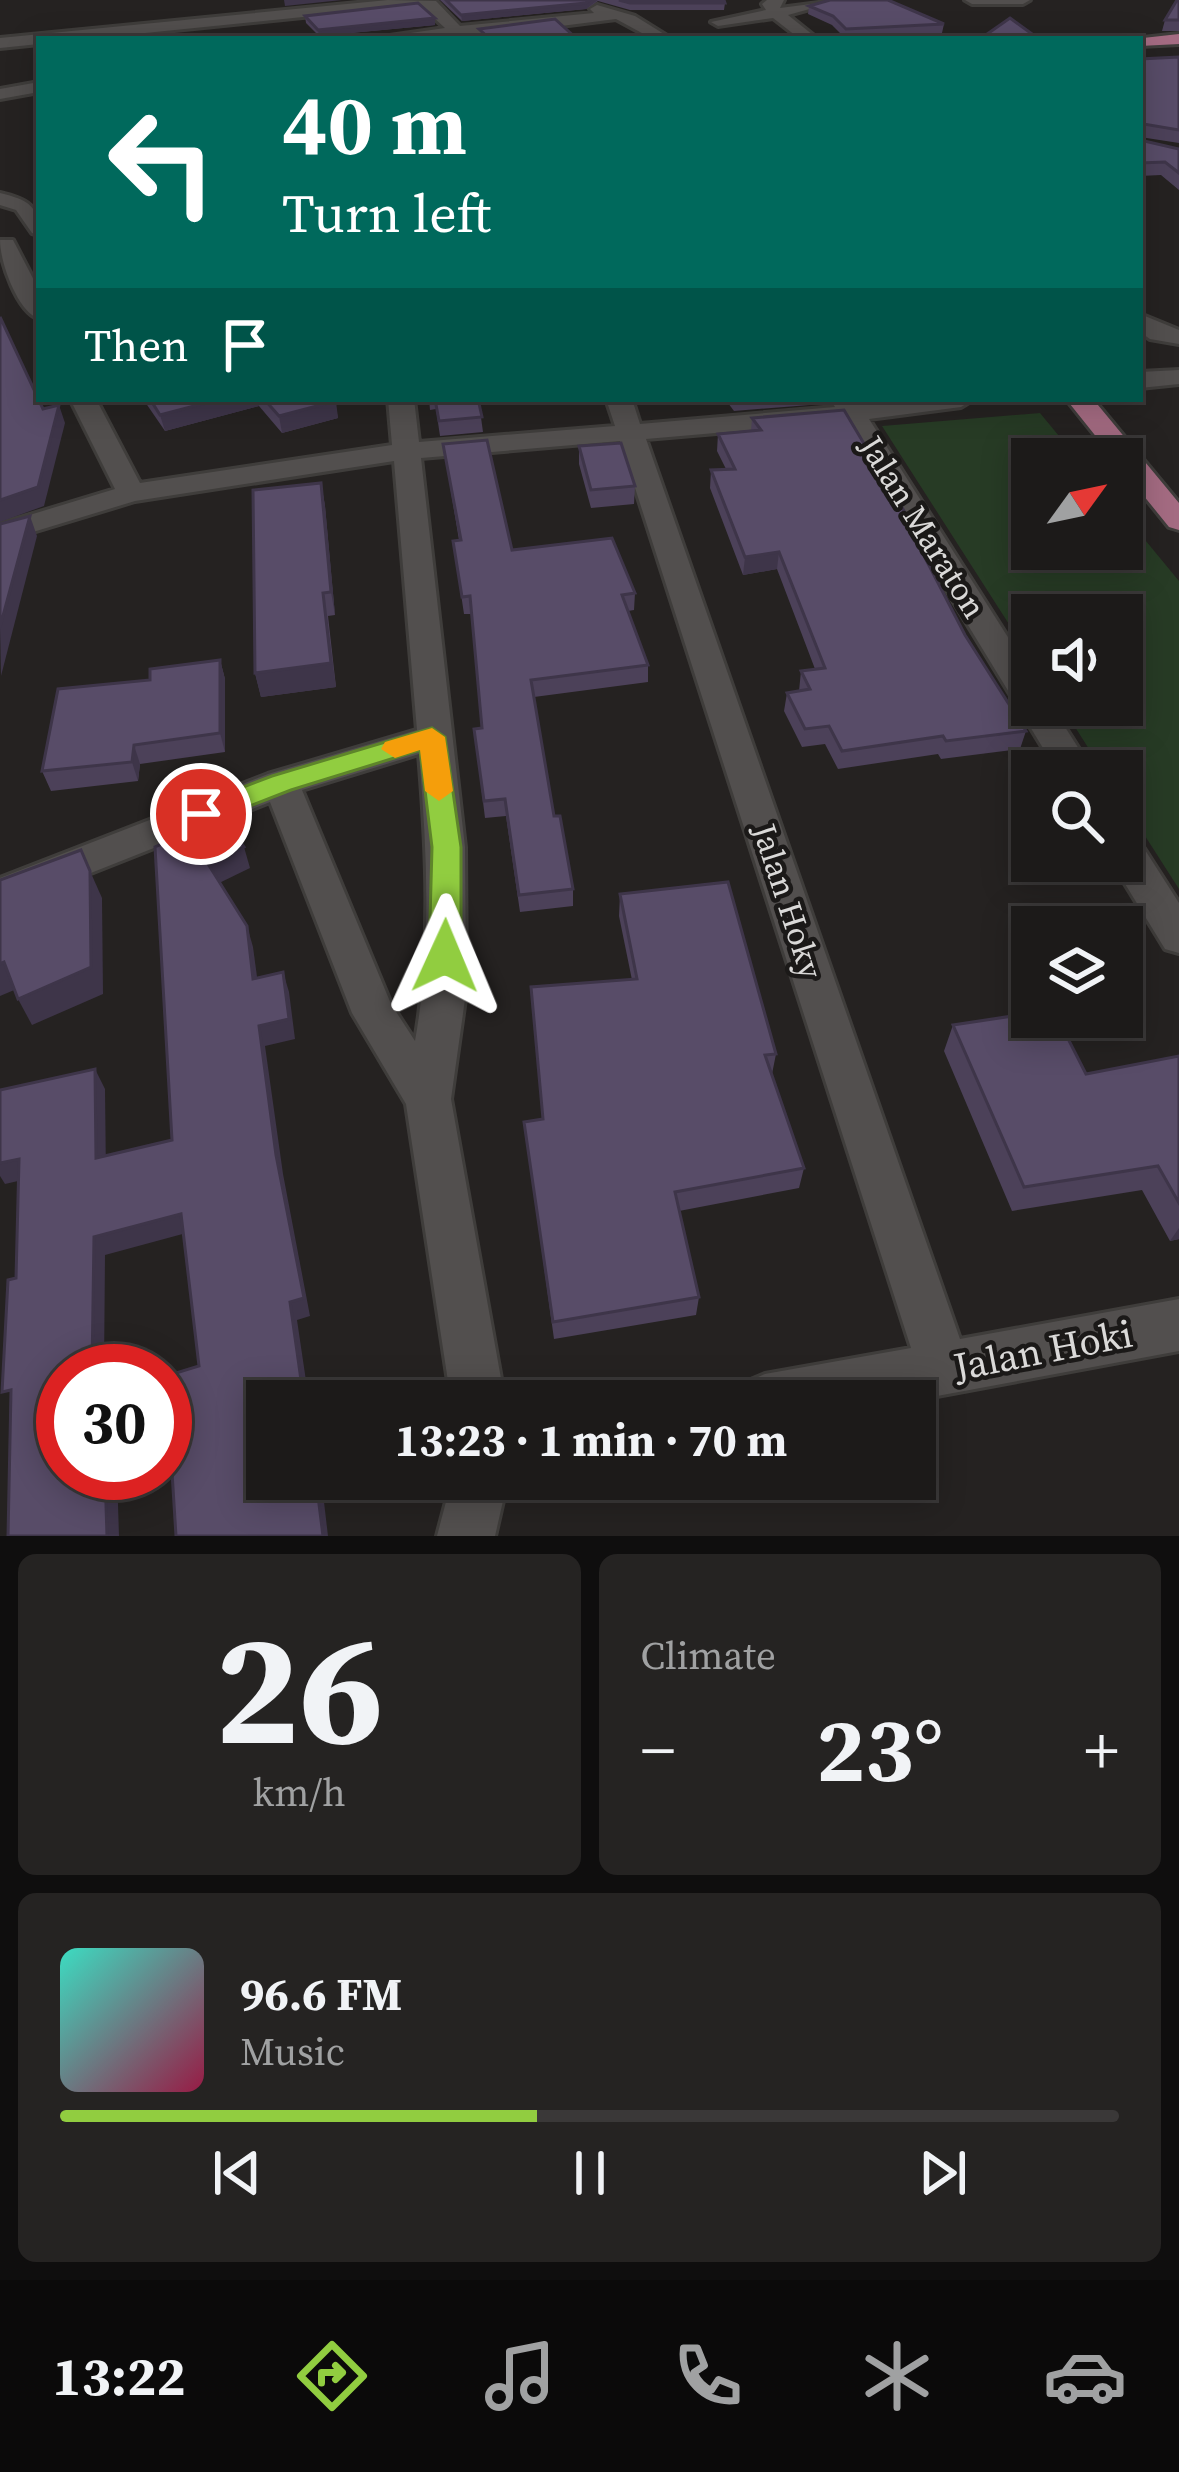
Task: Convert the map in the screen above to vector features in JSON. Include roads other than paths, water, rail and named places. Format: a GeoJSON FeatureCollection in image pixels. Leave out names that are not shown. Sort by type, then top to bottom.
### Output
{"type":"FeatureCollection","features":[{"type":"Feature","properties":{"kind":"main road"},"geometry":{"type":"LineString","coordinates":[[1143,41],[1179,39]]}},
{"type":"Feature","properties":{"kind":"main road"},"geometry":{"type":"LineString","coordinates":[[1143,54],[1179,52]]}},
{"type":"Feature","properties":{"kind":"main road"},"geometry":{"type":"LineString","coordinates":[[1058,402],[1088,438]]}},
{"type":"Feature","properties":{"kind":"main road"},"geometry":{"type":"LineString","coordinates":[[1081,402],[1179,521]]}},
{"type":"Feature","properties":{"kind":"main road"},"geometry":{"type":"LineString","coordinates":[[1143,507],[1179,551]]}},
{"type":"Feature","properties":{"kind":"street"},"geometry":{"type":"LineString","coordinates":[[563,0],[623,17],[658,36]]}},
{"type":"Feature","properties":{"kind":"street"},"geometry":{"type":"LineString","coordinates":[[426,36],[623,17],[638,0]]}},
{"type":"Feature","properties":{"kind":"street"},"geometry":{"type":"LineString","coordinates":[[718,22],[835,0]]}},
{"type":"Feature","properties":{"kind":"street"},"geometry":{"type":"LineString","coordinates":[[972,0],[1023,0]]}},
{"type":"Feature","properties":{"kind":"street"},"geometry":{"type":"LineString","coordinates":[[68,36],[421,1],[431,4],[459,34]]}},
{"type":"Feature","properties":{"kind":"street"},"geometry":{"type":"LineString","coordinates":[[782,7],[806,36]]}},
{"type":"Feature","properties":{"kind":"street"},"geometry":{"type":"LineString","coordinates":[[32,21],[37,36]]}},
{"type":"Feature","properties":{"kind":"street"},"geometry":{"type":"LineString","coordinates":[[0,43],[36,39]]}},
{"type":"Feature","properties":{"kind":"street"},"geometry":{"type":"LineString","coordinates":[[0,94],[36,88]]}},
{"type":"Feature","properties":{"kind":"street"},"geometry":{"type":"LineString","coordinates":[[0,199],[23,206],[36,226]]}},
{"type":"Feature","properties":{"kind":"street"},"geometry":{"type":"LineString","coordinates":[[36,239],[2,245],[36,307]]}},
{"type":"Feature","properties":{"kind":"street"},"geometry":{"type":"LineString","coordinates":[[1143,323],[1158,334],[1179,338]]}},
{"type":"Feature","properties":{"kind":"street"},"geometry":{"type":"LineString","coordinates":[[1143,380],[1179,377]]}},
{"type":"Feature","properties":{"kind":"street"},"geometry":{"type":"LineString","coordinates":[[85,402],[131,493]]}},
{"type":"Feature","properties":{"kind":"street"},"geometry":{"type":"LineString","coordinates":[[0,533],[131,493],[403,424],[912,402]]}},
{"type":"Feature","properties":{"kind":"street","name":"Jalan Maraton"},"geometry":{"type":"LineString","coordinates":[[847,406],[1011,669]]}},
{"type":"Feature","properties":{"kind":"street","name":"Jalan Hoky"},"geometry":{"type":"LineString","coordinates":[[626,416],[944,1368]]}},
{"type":"Feature","properties":{"kind":"street"},"geometry":{"type":"LineString","coordinates":[[403,424],[446,847],[445,992],[428,1099],[475,1380]]}},
{"type":"Feature","properties":{"kind":"street"},"geometry":{"type":"LineString","coordinates":[[0,894],[281,783],[432,737]]}},
{"type":"Feature","properties":{"kind":"street"},"geometry":{"type":"LineString","coordinates":[[281,783],[373,1013],[428,1099]]}},
{"type":"Feature","properties":{"kind":"street"},"geometry":{"type":"LineString","coordinates":[[1143,880],[1179,937]]}},
{"type":"Feature","properties":{"kind":"street","name":"Jalan Hoki"},"geometry":{"type":"LineString","coordinates":[[879,1380],[1179,1324]]}},
{"type":"Feature","properties":{"kind":"street"},"geometry":{"type":"LineString","coordinates":[[466,1536],[475,1500]]}}]}
